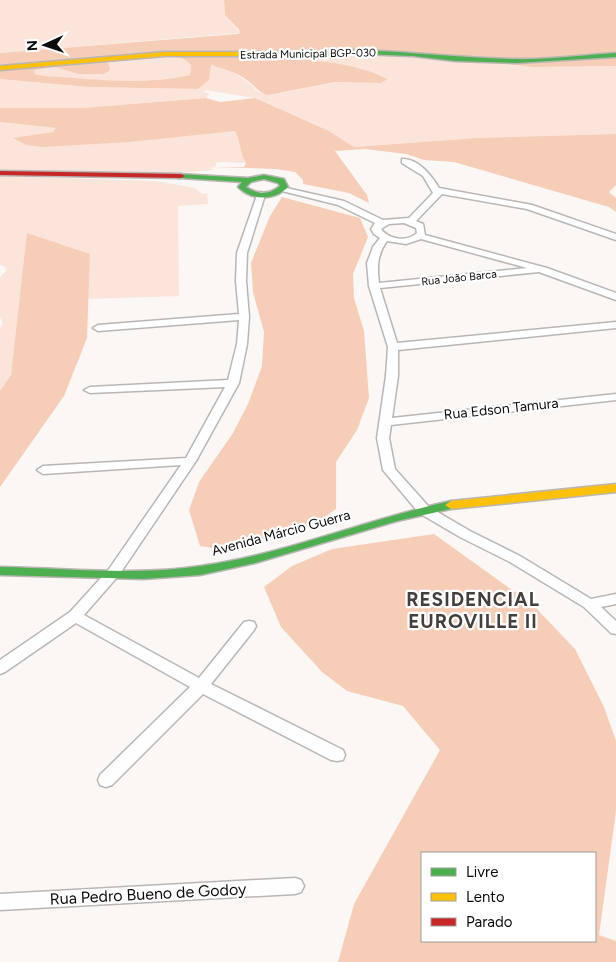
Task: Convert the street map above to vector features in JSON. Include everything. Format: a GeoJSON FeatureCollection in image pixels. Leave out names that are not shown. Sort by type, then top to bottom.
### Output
{"type":"FeatureCollection","features":[{"type":"Feature","properties":{"kind":"street","name":"Estrada Municipal BGP-030"},"geometry":{"type":"LineString","coordinates":[[0,68],[174,54],[263,55],[362,52],[506,61],[616,55]]}},
{"type":"Feature","properties":{"kind":"street"},"geometry":{"type":"LineString","coordinates":[[405,161],[426,174],[438,194],[410,221]]}},
{"type":"Feature","properties":{"kind":"street"},"geometry":{"type":"LineString","coordinates":[[0,173],[179,176],[246,184],[273,194],[282,190],[341,202],[383,223]]}},
{"type":"Feature","properties":{"kind":"street"},"geometry":{"type":"LineString","coordinates":[[156,177],[159,180],[246,184],[264,177],[281,181],[284,184],[282,190]]}},
{"type":"Feature","properties":{"kind":"street"},"geometry":{"type":"LineString","coordinates":[[0,668],[75,616],[114,572],[190,461],[234,383],[242,344],[244,317],[241,281],[246,184]]}},
{"type":"Feature","properties":{"kind":"street"},"geometry":{"type":"LineString","coordinates":[[436,190],[529,207],[616,237]]}},
{"type":"Feature","properties":{"kind":"street"},"geometry":{"type":"LineString","coordinates":[[420,236],[422,233],[420,226],[410,221],[393,220],[383,223],[376,229],[385,238],[400,241],[420,236],[544,269],[580,281],[616,297]]}},
{"type":"Feature","properties":{"kind":"street"},"geometry":{"type":"LineString","coordinates":[[385,238],[378,247],[372,264],[374,286],[393,347],[392,376],[383,438],[389,470],[424,510],[465,534],[515,559],[590,604],[616,629]]}},
{"type":"Feature","properties":{"kind":"street","name":"Rua João Barca"},"geometry":{"type":"LineString","coordinates":[[374,286],[544,269]]}},
{"type":"Feature","properties":{"kind":"street"},"geometry":{"type":"LineString","coordinates":[[98,328],[244,317]]}},
{"type":"Feature","properties":{"kind":"street"},"geometry":{"type":"LineString","coordinates":[[393,347],[616,324]]}},
{"type":"Feature","properties":{"kind":"street"},"geometry":{"type":"LineString","coordinates":[[90,390],[234,383]]}},
{"type":"Feature","properties":{"kind":"street","name":"Rua Edson Tamura"},"geometry":{"type":"LineString","coordinates":[[386,422],[616,397]]}},
{"type":"Feature","properties":{"kind":"street"},"geometry":{"type":"LineString","coordinates":[[43,470],[190,461]]}},
{"type":"Feature","properties":{"kind":"street","name":"Avenida Márcio Guerra"},"geometry":{"type":"LineString","coordinates":[[0,571],[165,574],[226,566],[285,551],[390,518],[424,510],[616,488]]}},
{"type":"Feature","properties":{"kind":"street"},"geometry":{"type":"LineString","coordinates":[[590,604],[616,599]]}},
{"type":"Feature","properties":{"kind":"street"},"geometry":{"type":"LineString","coordinates":[[75,616],[201,686],[337,755]]}},
{"type":"Feature","properties":{"kind":"street"},"geometry":{"type":"LineString","coordinates":[[106,780],[201,686],[249,626]]}},
{"type":"Feature","properties":{"kind":"street","name":"Rua Pedro Bueno de Godoy"},"geometry":{"type":"LineString","coordinates":[[0,902],[295,886]]}},
{"type":"Feature","properties":{"kind":"shaded area"},"geometry":{"type":"Polygon","coordinates":[[[0,0],[224,0],[225,15],[240,33],[0,53],[0,0]]]}},
{"type":"Feature","properties":{"kind":"shaded area"},"geometry":{"type":"Polygon","coordinates":[[[224,0],[616,0],[616,66],[532,67],[413,52],[313,54],[317,61],[353,67],[388,79],[381,83],[335,82],[268,95],[259,91],[240,76],[211,65],[209,80],[198,89],[88,87],[0,79],[0,53],[240,33],[225,15],[224,0]],[[163,56],[108,62],[110,70],[104,74],[78,74],[55,67],[34,70],[35,74],[45,76],[118,81],[153,80],[190,75],[191,65],[185,59],[163,56]]]}},
{"type":"Feature","properties":{"kind":"shaded area"},"geometry":{"type":"Polygon","coordinates":[[[413,52],[532,67],[616,66],[616,134],[476,138],[354,147],[329,131],[255,98],[205,90],[204,92],[210,94],[206,98],[82,108],[0,108],[0,79],[88,87],[198,89],[210,65],[236,75],[248,82],[258,92],[281,93],[335,82],[381,83],[388,79],[353,67],[317,61],[312,53],[413,52]]]}},
{"type":"Feature","properties":{"kind":"shaded area"},"geometry":{"type":"Polygon","coordinates":[[[180,56],[185,58],[191,65],[190,75],[151,81],[122,83],[45,76],[35,74],[34,69],[55,67],[78,74],[104,74],[108,61],[180,56]]]}},
{"type":"Feature","properties":{"kind":"shaded area"},"geometry":{"type":"Polygon","coordinates":[[[206,98],[220,102],[255,98],[329,131],[354,147],[476,138],[616,134],[616,185],[609,192],[616,198],[616,212],[609,207],[454,162],[424,160],[406,154],[365,149],[335,151],[367,195],[369,203],[349,193],[303,184],[303,180],[295,172],[276,169],[215,167],[244,167],[246,163],[235,131],[129,142],[43,147],[26,145],[13,138],[53,132],[56,128],[0,122],[0,108],[82,108],[206,98]]]}},
{"type":"Feature","properties":{"kind":"shaded area"},"geometry":{"type":"Polygon","coordinates":[[[0,122],[57,128],[54,132],[14,138],[26,145],[155,138],[235,131],[246,163],[217,162],[215,167],[210,168],[214,170],[162,174],[0,170],[0,122]]]}},
{"type":"Feature","properties":{"kind":"shaded area"},"geometry":{"type":"Polygon","coordinates":[[[0,176],[156,181],[195,188],[202,194],[207,193],[208,204],[178,206],[179,296],[88,299],[90,254],[28,234],[11,375],[0,391],[0,328],[3,323],[0,317],[0,277],[6,271],[5,267],[0,265],[0,176]]]}},
{"type":"Feature","properties":{"kind":"shaded area"},"geometry":{"type":"Polygon","coordinates":[[[282,197],[360,218],[368,237],[353,274],[354,298],[364,331],[369,398],[357,430],[336,462],[336,509],[318,522],[228,550],[200,546],[189,510],[199,482],[233,433],[248,404],[262,366],[264,332],[253,292],[251,263],[270,216],[282,197]]]}},
{"type":"Feature","properties":{"kind":"shaded area"},"geometry":{"type":"Polygon","coordinates":[[[27,233],[90,254],[87,338],[64,396],[0,487],[0,391],[11,375],[27,233]]]}},
{"type":"Feature","properties":{"kind":"shaded area"},"geometry":{"type":"Polygon","coordinates":[[[434,534],[533,605],[575,649],[604,707],[616,741],[616,811],[599,935],[616,941],[616,962],[338,962],[354,904],[440,750],[403,706],[347,691],[322,672],[281,627],[264,587],[292,566],[332,549],[434,534]]]}},
{"type":"Feature","properties":{"kind":"traffic: fast"},"geometry":{"type":"LineString","coordinates":[[297,54],[361,52],[413,54],[455,59],[516,61],[616,55]]}},
{"type":"Feature","properties":{"kind":"traffic: fast"},"geometry":{"type":"LineString","coordinates":[[181,176],[248,180]]}},
{"type":"Feature","properties":{"kind":"traffic: fast"},"geometry":{"type":"LineString","coordinates":[[264,177],[281,181],[284,187],[269,195],[257,195],[242,187],[248,180],[264,177]]}},
{"type":"Feature","properties":{"kind":"traffic: fast"},"geometry":{"type":"LineString","coordinates":[[0,571],[85,574],[143,574],[200,571],[283,552],[394,518],[451,505]]}},
{"type":"Feature","properties":{"kind":"traffic: slow"},"geometry":{"type":"LineString","coordinates":[[0,68],[165,54],[297,54]]}},
{"type":"Feature","properties":{"kind":"traffic: slow"},"geometry":{"type":"LineString","coordinates":[[451,505],[616,488]]}},
{"type":"Feature","properties":{"kind":"traffic: jam"},"geometry":{"type":"LineString","coordinates":[[0,173],[181,176]]}},
{"type":"Feature","properties":{"kind":"district","name":"RESIDENCIAL EUROVILLE II"},"geometry":{"type":"Point","coordinates":[473,610]}}]}
